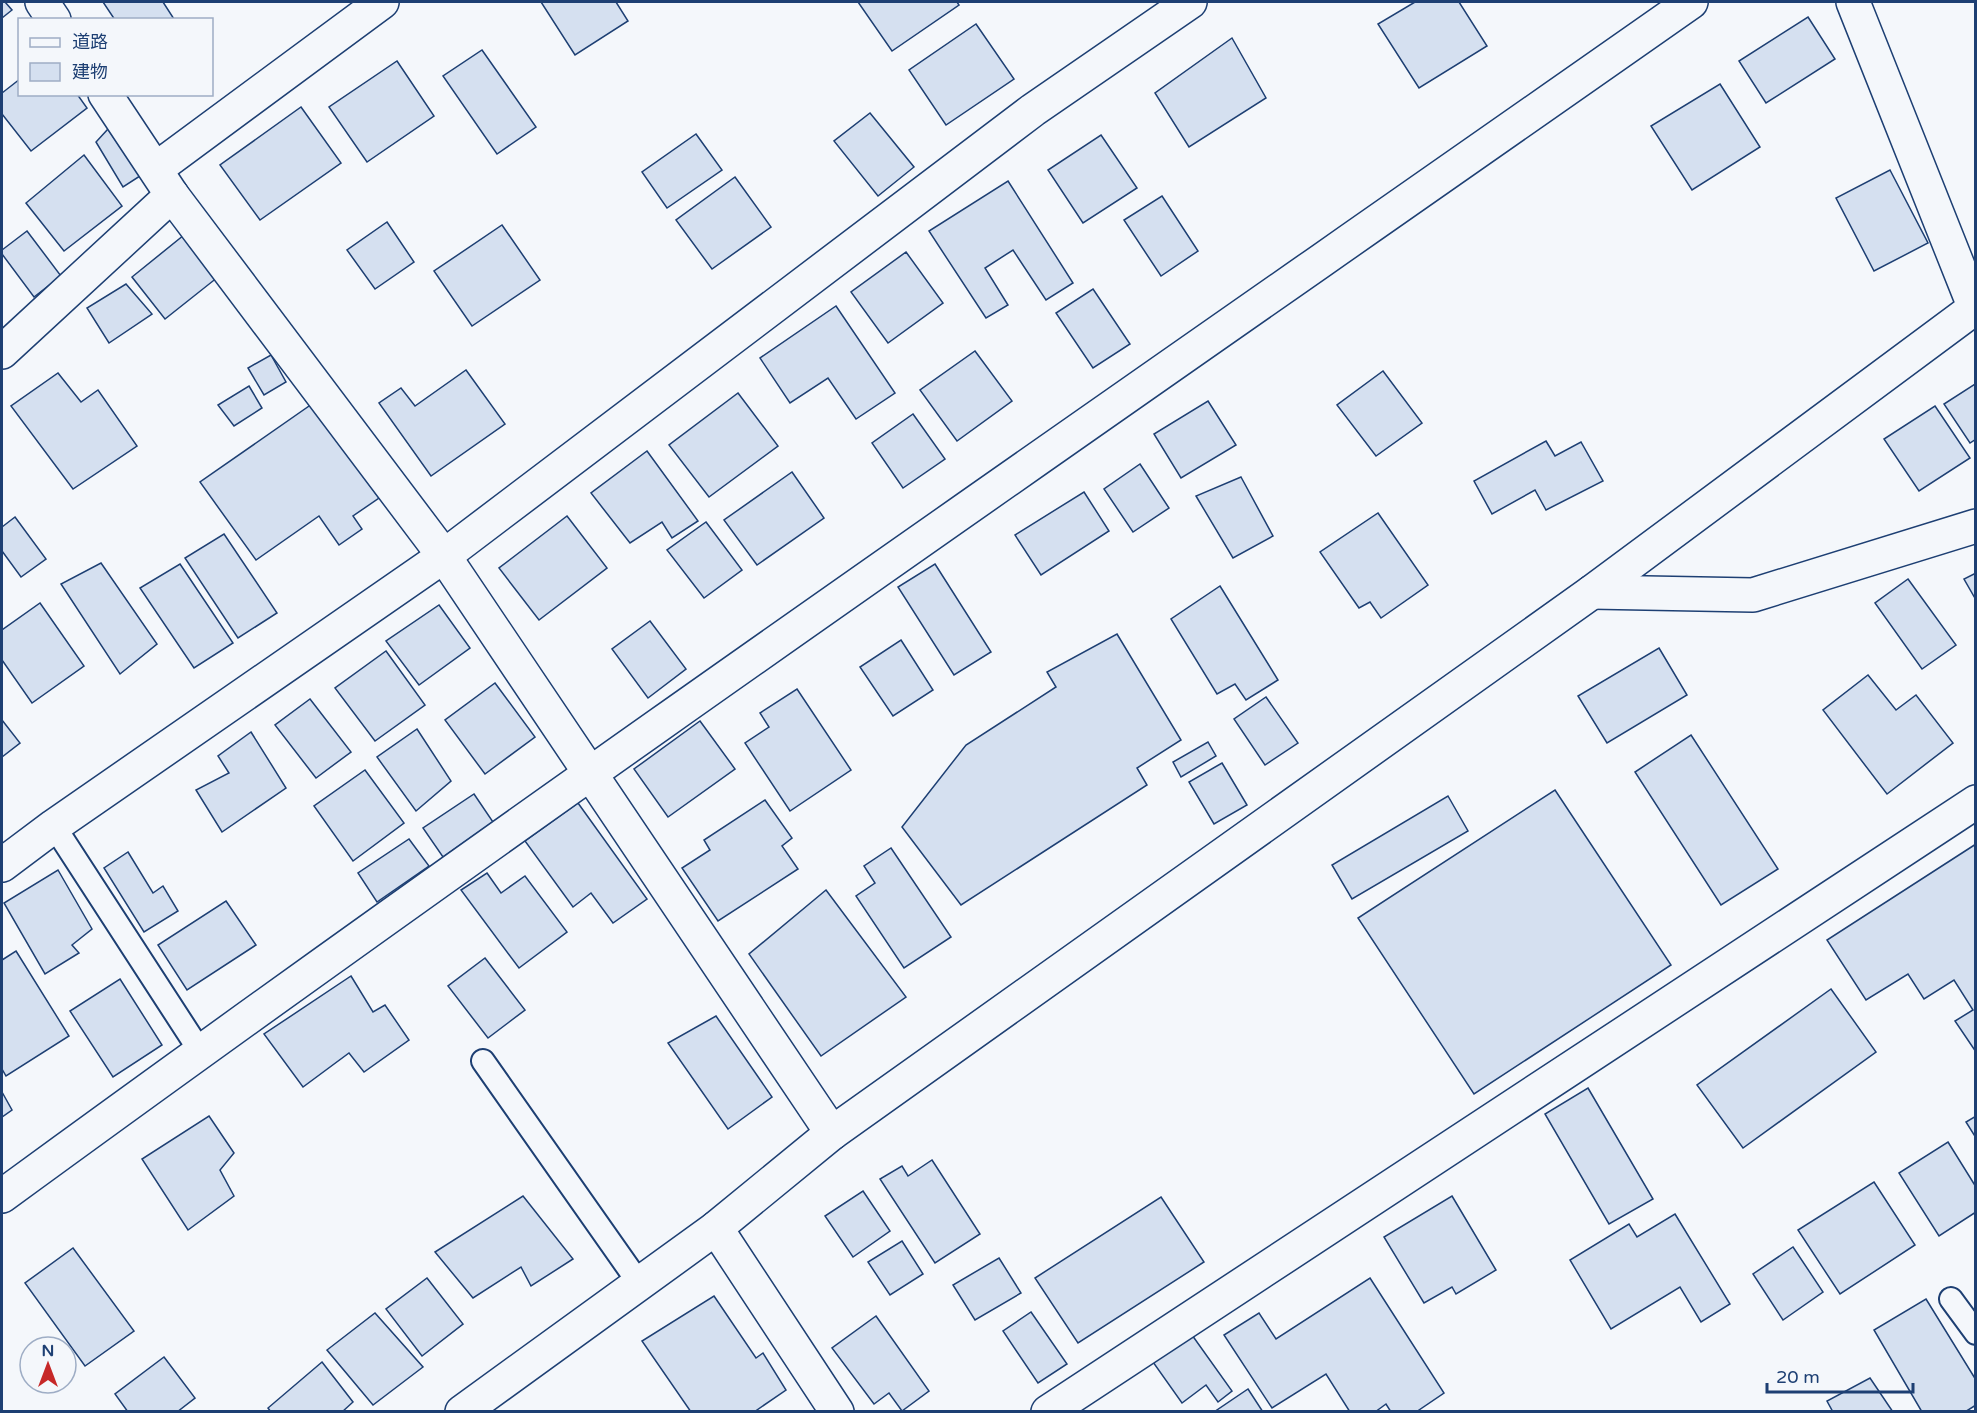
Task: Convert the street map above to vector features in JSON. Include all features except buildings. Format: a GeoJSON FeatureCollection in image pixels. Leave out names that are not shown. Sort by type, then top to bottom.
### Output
{"type":"FeatureCollection","features":[{"type":"Feature","properties":{"kind":"street"},"geometry":{"type":"LineString","coordinates":[[42,2],[53,18]]}},
{"type":"Feature","properties":{"kind":"street"},"geometry":{"type":"LineString","coordinates":[[2,352],[164,182],[382,2]]}},
{"type":"Feature","properties":{"kind":"street"},"geometry":{"type":"LineString","coordinates":[[2,864],[444,556],[1033,110],[1190,2]]}},
{"type":"Feature","properties":{"kind":"street"},"geometry":{"type":"LineString","coordinates":[[2,1196],[200,1051],[590,774],[1691,2]]}},
{"type":"Feature","properties":{"kind":"street"},"geometry":{"type":"LineString","coordinates":[[462,1412],[716,1228],[832,1133],[1592,592],[1975,309],[1853,2]]}},
{"type":"Feature","properties":{"kind":"street"},"geometry":{"type":"LineString","coordinates":[[106,96],[164,182],[444,556],[832,1133]]}},
{"type":"Feature","properties":{"kind":"street"},"geometry":{"type":"LineString","coordinates":[[1592,592],[1753,595],[1976,526]]}},
{"type":"Feature","properties":{"kind":"street"},"geometry":{"type":"LineString","coordinates":[[1048,1412],[1976,801]]}},
{"type":"Feature","properties":{"kind":"street"},"geometry":{"type":"LineString","coordinates":[[716,1228],[837,1412]]}},
{"type":"Feature","properties":{"kind":"lane"},"geometry":{"type":"LineString","coordinates":[[54,826],[200,1051]]}},
{"type":"Feature","properties":{"kind":"lane"},"geometry":{"type":"LineString","coordinates":[[483,1061],[639,1283]]}},
{"type":"Feature","properties":{"kind":"lane"},"geometry":{"type":"LineString","coordinates":[[1951,1299],[1976,1333]]}}]}
